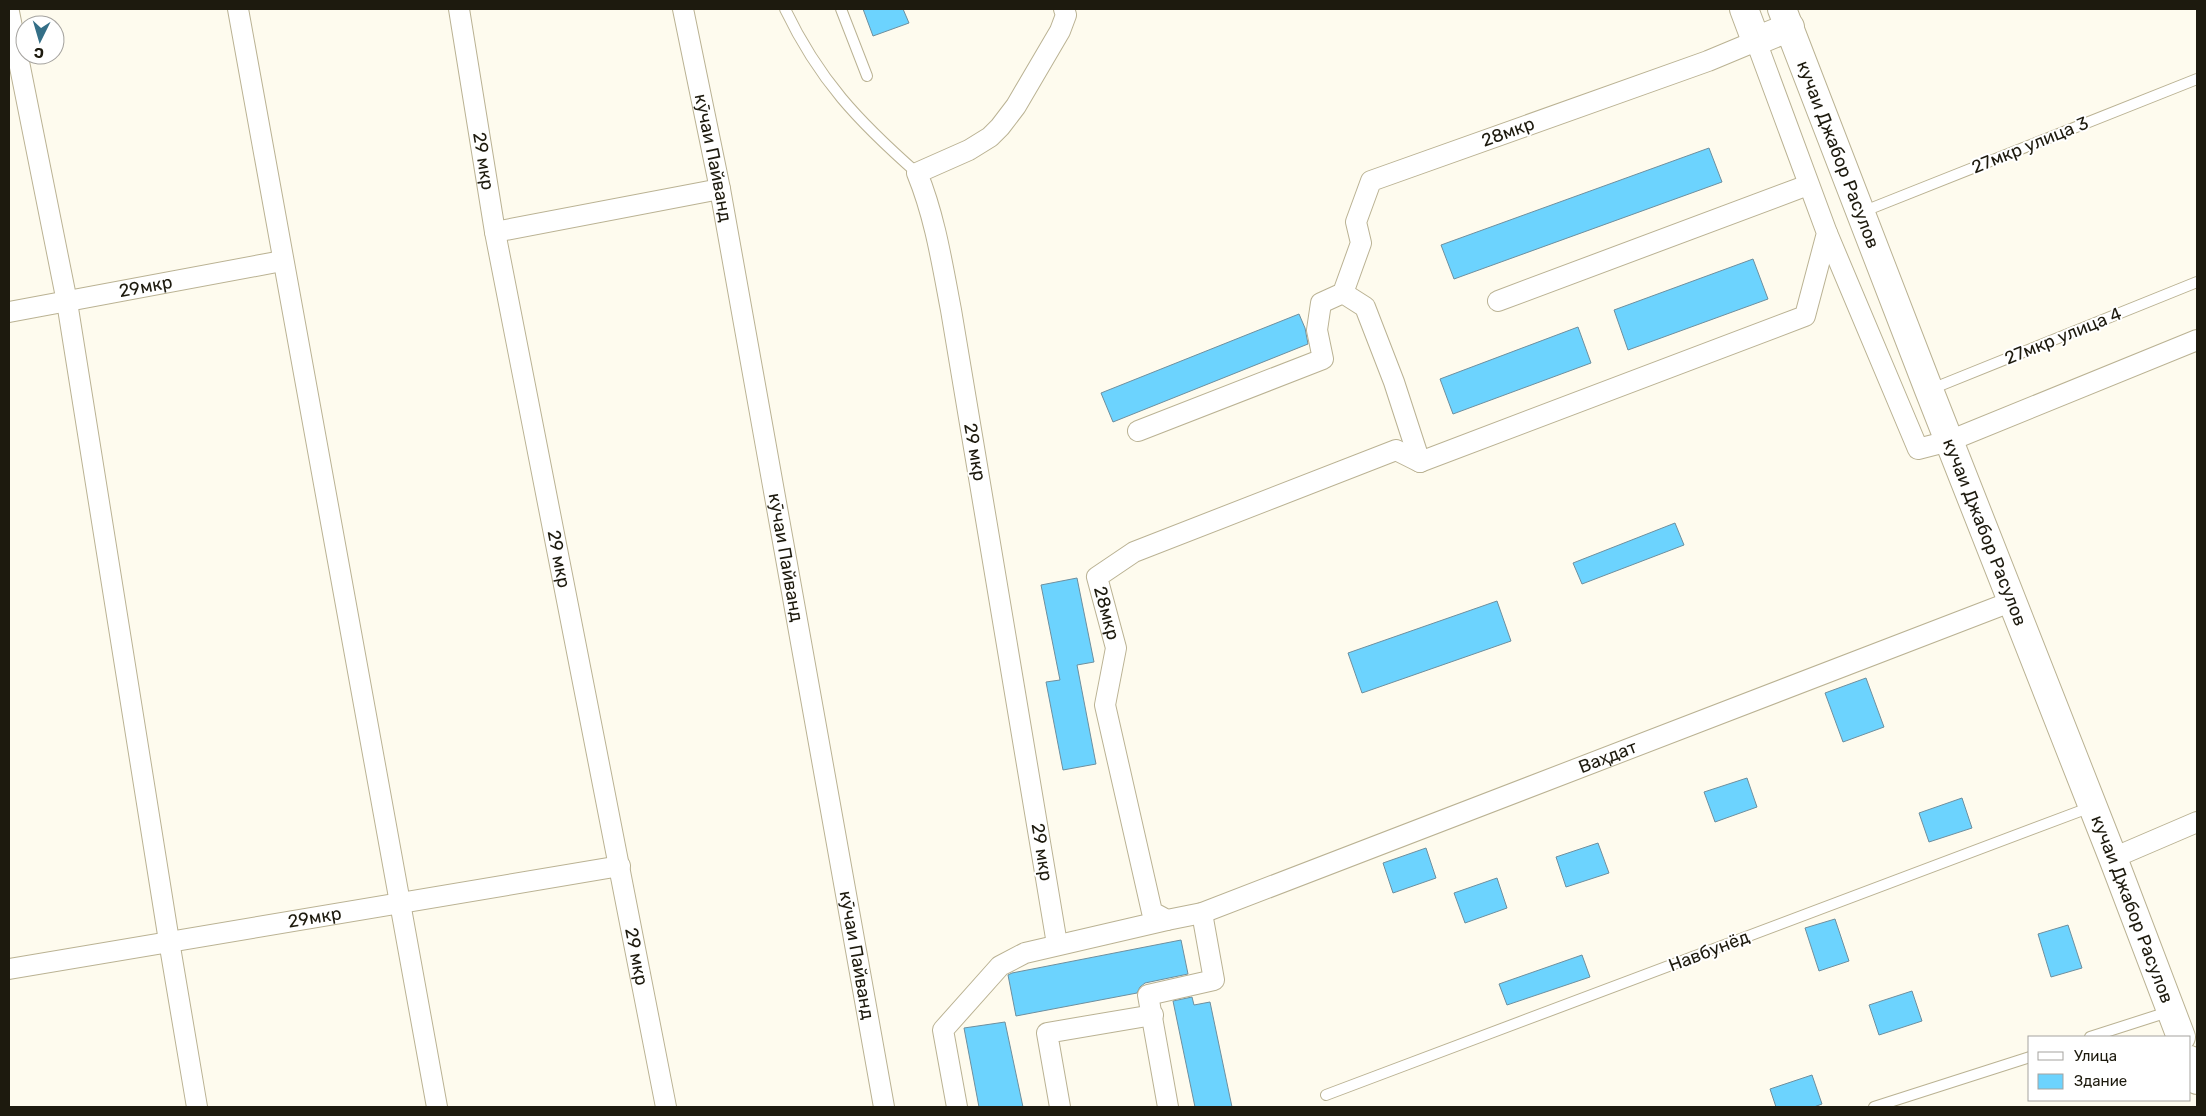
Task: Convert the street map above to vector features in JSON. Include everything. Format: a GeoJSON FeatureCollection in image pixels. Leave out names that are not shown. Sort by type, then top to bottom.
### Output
{"type":"FeatureCollection","features":[{"type":"Feature","properties":{"kind":"street"},"geometry":{"type":"LineString","coordinates":[[238,9],[282,261],[401,902],[437,1107]]}},
{"type":"Feature","properties":{"kind":"street","name":"29 мкр"},"geometry":{"type":"LineString","coordinates":[[459,9],[496,232],[666,1107]]}},
{"type":"Feature","properties":{"kind":"street","name":"кӯчаи Пайванд"},"geometry":{"type":"LineString","coordinates":[[683,9],[720,189],[884,1107]]}},
{"type":"Feature","properties":{"kind":"street"},"geometry":{"type":"LineString","coordinates":[[1744,9],[1826,233],[1918,448],[1949,441],[2197,340]]}},
{"type":"Feature","properties":{"kind":"street"},"geometry":{"type":"LineString","coordinates":[[9,12],[67,302],[197,1107]]}},
{"type":"Feature","properties":{"kind":"street"},"geometry":{"type":"LineString","coordinates":[[917,173],[969,150],[990,137],[1000,127],[1016,106],[1060,31],[1065,12]]}},
{"type":"Feature","properties":{"kind":"street"},"geometry":{"type":"LineString","coordinates":[[1756,41],[1787,15]]}},
{"type":"Feature","properties":{"kind":"street","name":"кучаи Джабор Расулов"},"geometry":{"type":"LineString","coordinates":[[1787,15],[1843,169],[1862,212],[1929,390],[2114,858],[2181,1036]]}},
{"type":"Feature","properties":{"kind":"street","name":"28мкр"},"geometry":{"type":"LineString","coordinates":[[1342,293],[1360,243],[1356,222],[1371,181],[1756,41]]}},
{"type":"Feature","properties":{"kind":"street","name":"29 мкр"},"geometry":{"type":"LineString","coordinates":[[917,173],[927,198],[934,226],[951,310],[1057,944]]}},
{"type":"Feature","properties":{"kind":"street"},"geometry":{"type":"LineString","coordinates":[[1498,301],[1808,186]]}},
{"type":"Feature","properties":{"kind":"street"},"geometry":{"type":"LineString","coordinates":[[496,232],[720,189]]}},
{"type":"Feature","properties":{"kind":"street"},"geometry":{"type":"LineString","coordinates":[[1138,431],[1323,359],[1317,330],[1321,303],[1342,293],[1365,307],[1394,382],[1420,462],[1805,316],[1826,233]]}},
{"type":"Feature","properties":{"kind":"street","name":"29мкр"},"geometry":{"type":"LineString","coordinates":[[9,312],[282,261]]}},
{"type":"Feature","properties":{"kind":"street","name":"28мкр"},"geometry":{"type":"LineString","coordinates":[[1167,920],[1152,912],[1105,705],[1116,648],[1097,577],[1134,552],[1396,450],[1420,462]]}},
{"type":"Feature","properties":{"kind":"street","name":"Ваҳдат"},"geometry":{"type":"LineString","coordinates":[[1202,913],[2013,601]]}},
{"type":"Feature","properties":{"kind":"street"},"geometry":{"type":"LineString","coordinates":[[2114,858],[2197,822]]}},
{"type":"Feature","properties":{"kind":"street","name":"29мкр"},"geometry":{"type":"LineString","coordinates":[[9,969],[620,866]]}},
{"type":"Feature","properties":{"kind":"street"},"geometry":{"type":"LineString","coordinates":[[957,1107],[942,1030],[1000,966],[1026,952],[1202,913],[1214,980],[1148,995],[1168,1107]]}},
{"type":"Feature","properties":{"kind":"street"},"geometry":{"type":"LineString","coordinates":[[1060,1107],[1047,1033],[1153,1015]]}},
{"type":"Feature","properties":{"kind":"street"},"geometry":{"type":"LineString","coordinates":[[2191,1063],[2197,1080]]}},
{"type":"Feature","properties":{"kind":"lane","name":"29 мкр"},"geometry":{"type":"LineString","coordinates":[[784,9],[804,46],[844,102],[876,137],[917,173]]}},
{"type":"Feature","properties":{"kind":"lane"},"geometry":{"type":"LineString","coordinates":[[841,9],[867,76]]}},
{"type":"Feature","properties":{"kind":"lane","name":"27мкр улица 3"},"geometry":{"type":"LineString","coordinates":[[1862,212],[2197,79]]}},
{"type":"Feature","properties":{"kind":"lane","name":"27мкр улица 4"},"geometry":{"type":"LineString","coordinates":[[1929,390],[2197,282]]}},
{"type":"Feature","properties":{"kind":"lane","name":"Навбунёд"},"geometry":{"type":"LineString","coordinates":[[1326,1095],[2092,806]]}},
{"type":"Feature","properties":{"kind":"lane"},"geometry":{"type":"LineString","coordinates":[[2093,1036],[2172,1011]]}},
{"type":"Feature","properties":{"kind":"lane"},"geometry":{"type":"LineString","coordinates":[[1874,1107],[2028,1058]]}},
{"type":"Feature","properties":{"kind":"building"},"geometry":{"type":"Polygon","coordinates":[[[863,9],[903,9],[909,23],[873,36],[863,9]]]}},
{"type":"Feature","properties":{"kind":"building"},"geometry":{"type":"Polygon","coordinates":[[[1709,148],[1722,182],[1454,279],[1441,245],[1709,148]]]}},
{"type":"Feature","properties":{"kind":"building"},"geometry":{"type":"Polygon","coordinates":[[[1753,259],[1768,299],[1628,350],[1614,310],[1753,259]]]}},
{"type":"Feature","properties":{"kind":"building"},"geometry":{"type":"Polygon","coordinates":[[[1299,314],[1305,328],[1308,344],[1113,422],[1101,393],[1299,314]]]}},
{"type":"Feature","properties":{"kind":"building"},"geometry":{"type":"Polygon","coordinates":[[[1578,327],[1591,363],[1453,414],[1440,379],[1578,327]]]}},
{"type":"Feature","properties":{"kind":"building"},"geometry":{"type":"Polygon","coordinates":[[[1675,523],[1684,545],[1582,584],[1573,563],[1675,523]]]}},
{"type":"Feature","properties":{"kind":"building"},"geometry":{"type":"Polygon","coordinates":[[[1077,578],[1094,662],[1077,665],[1096,764],[1063,770],[1046,682],[1060,680],[1041,585],[1077,578]]]}},
{"type":"Feature","properties":{"kind":"building"},"geometry":{"type":"Polygon","coordinates":[[[1497,601],[1511,641],[1362,693],[1348,653],[1497,601]]]}},
{"type":"Feature","properties":{"kind":"building"},"geometry":{"type":"Polygon","coordinates":[[[1866,678],[1884,727],[1843,742],[1825,693],[1866,678]]]}},
{"type":"Feature","properties":{"kind":"building"},"geometry":{"type":"Polygon","coordinates":[[[1747,778],[1757,807],[1715,822],[1704,792],[1747,778]]]}},
{"type":"Feature","properties":{"kind":"building"},"geometry":{"type":"Polygon","coordinates":[[[1962,798],[1972,828],[1929,842],[1919,813],[1962,798]]]}},
{"type":"Feature","properties":{"kind":"building"},"geometry":{"type":"Polygon","coordinates":[[[1598,843],[1609,873],[1566,887],[1556,857],[1598,843]]]}},
{"type":"Feature","properties":{"kind":"building"},"geometry":{"type":"Polygon","coordinates":[[[1426,848],[1436,878],[1393,893],[1383,863],[1426,848]]]}},
{"type":"Feature","properties":{"kind":"building"},"geometry":{"type":"Polygon","coordinates":[[[1497,878],[1507,908],[1465,923],[1454,893],[1497,878]]]}},
{"type":"Feature","properties":{"kind":"building"},"geometry":{"type":"Polygon","coordinates":[[[1835,919],[1849,961],[1819,971],[1805,928],[1835,919]]]}},
{"type":"Feature","properties":{"kind":"building"},"geometry":{"type":"Polygon","coordinates":[[[2068,925],[2082,968],[2051,977],[2038,934],[2068,925]]]}},
{"type":"Feature","properties":{"kind":"building"},"geometry":{"type":"Polygon","coordinates":[[[1181,940],[1188,974],[1145,983],[1137,993],[1016,1016],[1008,975],[1012,973],[1181,940]]]}},
{"type":"Feature","properties":{"kind":"building"},"geometry":{"type":"Polygon","coordinates":[[[1582,955],[1590,977],[1507,1005],[1499,984],[1582,955]]]}},
{"type":"Feature","properties":{"kind":"building"},"geometry":{"type":"Polygon","coordinates":[[[1912,991],[1922,1021],[1879,1035],[1869,1005],[1912,991]]]}},
{"type":"Feature","properties":{"kind":"building"},"geometry":{"type":"Polygon","coordinates":[[[1192,997],[1194,1005],[1210,1002],[1232,1107],[1195,1107],[1173,1001],[1192,997]]]}},
{"type":"Feature","properties":{"kind":"building"},"geometry":{"type":"Polygon","coordinates":[[[1005,1022],[1023,1107],[979,1107],[964,1028],[1005,1022]]]}},
{"type":"Feature","properties":{"kind":"building"},"geometry":{"type":"Polygon","coordinates":[[[1812,1075],[1822,1104],[1814,1107],[1776,1107],[1770,1089],[1812,1075]]]}}]}
